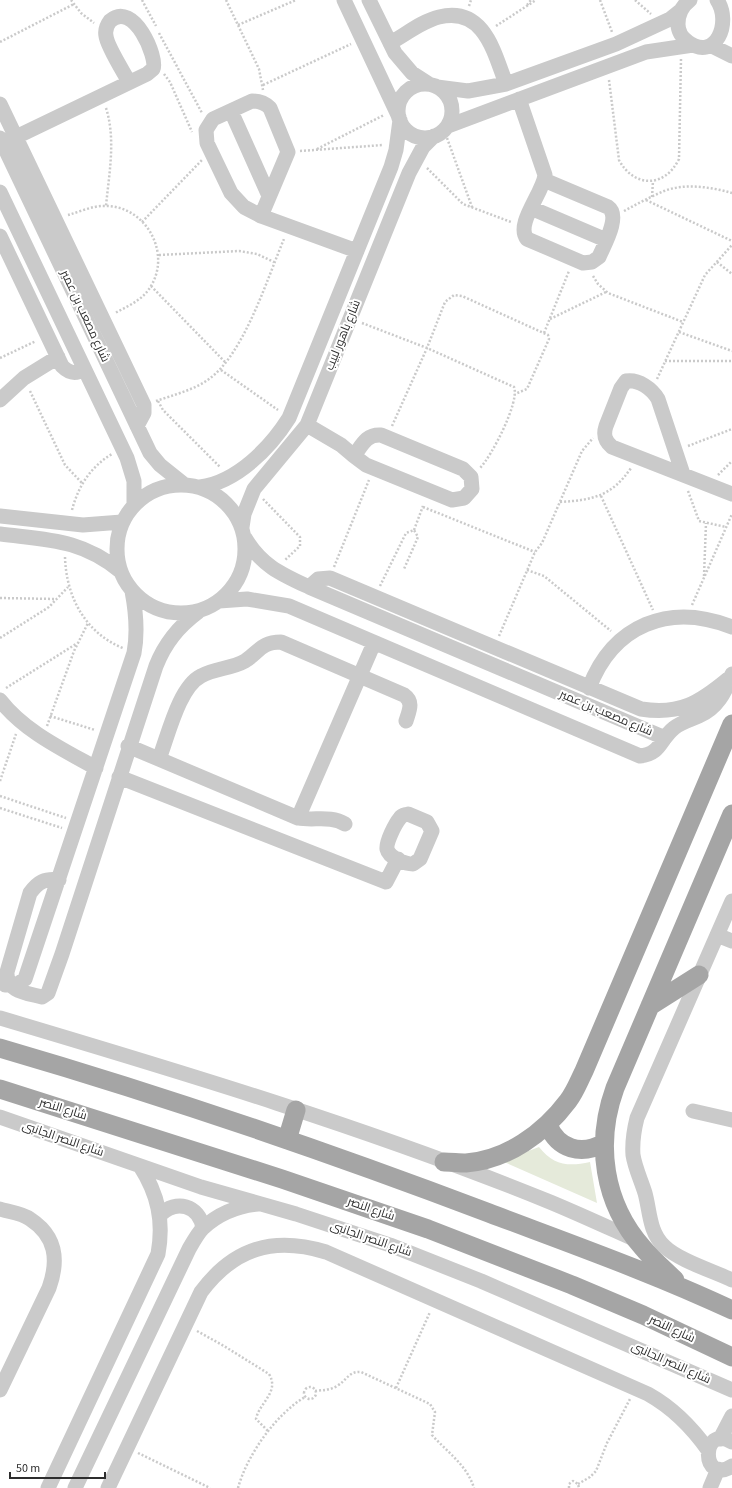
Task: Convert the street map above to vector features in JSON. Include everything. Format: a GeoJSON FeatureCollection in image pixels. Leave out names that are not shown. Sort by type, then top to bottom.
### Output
{"type":"FeatureCollection","features":[{"type":"Feature","properties":{"kind":"main road"},"geometry":{"type":"LineString","coordinates":[[444,1162],[466,1163],[496,1156],[523,1143],[548,1125],[569,1100],[584,1071],[732,724]]}},
{"type":"Feature","properties":{"kind":"main road"},"geometry":{"type":"LineString","coordinates":[[682,1287],[636,1240],[626,1225],[613,1199],[606,1172],[604,1143],[606,1122],[610,1101],[732,814]]}},
{"type":"Feature","properties":{"kind":"main road"},"geometry":{"type":"LineString","coordinates":[[650,1006],[700,975]]}},
{"type":"Feature","properties":{"kind":"main road"},"geometry":{"type":"LineString","coordinates":[[0,1048],[122,1085],[286,1140],[444,1196],[682,1287],[732,1310]]}},
{"type":"Feature","properties":{"kind":"main road","name":"شارع النصر"},"geometry":{"type":"LineString","coordinates":[[0,1090],[282,1179],[428,1229],[572,1285],[643,1315],[732,1357]]}},
{"type":"Feature","properties":{"kind":"main road"},"geometry":{"type":"LineString","coordinates":[[286,1140],[296,1110]]}},
{"type":"Feature","properties":{"kind":"main road"},"geometry":{"type":"LineString","coordinates":[[548,1125],[558,1142],[576,1150],[590,1149],[604,1143]]}},
{"type":"Feature","properties":{"kind":"street"},"geometry":{"type":"LineString","coordinates":[[344,0],[398,116],[407,130],[417,137],[442,130],[519,99],[646,52],[687,46],[712,46],[723,38],[729,26],[726,10]]}},
{"type":"Feature","properties":{"kind":"street"},"geometry":{"type":"LineString","coordinates":[[369,0],[390,43],[403,65],[412,74],[447,96],[452,108],[451,117],[442,130]]}},
{"type":"Feature","properties":{"kind":"street"},"geometry":{"type":"LineString","coordinates":[[398,116],[400,100],[405,93],[412,88],[433,86],[468,91],[506,84],[616,44],[662,23],[685,6]]}},
{"type":"Feature","properties":{"kind":"street"},"geometry":{"type":"LineString","coordinates":[[685,6],[678,27],[687,46]]}},
{"type":"Feature","properties":{"kind":"street"},"geometry":{"type":"LineString","coordinates":[[390,43],[437,17],[451,15],[464,17],[476,24],[485,33],[506,84]]}},
{"type":"Feature","properties":{"kind":"street"},"geometry":{"type":"LineString","coordinates":[[16,137],[101,96],[129,82],[153,69],[154,59],[137,23],[132,19],[121,16],[116,18],[107,26],[106,37],[129,82]]}},
{"type":"Feature","properties":{"kind":"street"},"geometry":{"type":"LineString","coordinates":[[712,46],[732,56]]}},
{"type":"Feature","properties":{"kind":"street"},"geometry":{"type":"LineString","coordinates":[[519,99],[544,170],[544,180],[523,227],[523,231],[527,239],[574,259],[589,263],[599,257],[614,215],[608,207],[544,180]]}},
{"type":"Feature","properties":{"kind":"street"},"geometry":{"type":"LineString","coordinates":[[261,216],[288,152],[270,108],[262,102],[252,102],[213,119],[208,124],[205,136],[231,194],[244,207],[261,216],[357,251]]}},
{"type":"Feature","properties":{"kind":"street"},"geometry":{"type":"LineString","coordinates":[[0,104],[104,319],[151,403],[138,426]]}},
{"type":"Feature","properties":{"kind":"street"},"geometry":{"type":"LineString","coordinates":[[231,111],[269,196]]}},
{"type":"Feature","properties":{"kind":"street","name":"شارع باهور لبيب"},"geometry":{"type":"LineString","coordinates":[[200,487],[216,484],[240,471],[278,435],[289,418],[391,167],[397,144],[398,116]]}},
{"type":"Feature","properties":{"kind":"street","name":"شارع باهور لبيب"},"geometry":{"type":"LineString","coordinates":[[244,532],[244,514],[254,489],[307,425],[417,157],[423,147],[442,130]]}},
{"type":"Feature","properties":{"kind":"street","name":"شارع مصعب بن عمير"},"geometry":{"type":"LineString","coordinates":[[0,138],[4,158],[138,426],[150,453],[160,465],[185,484]]}},
{"type":"Feature","properties":{"kind":"street","name":"شارع مصعب بن عمير"},"geometry":{"type":"LineString","coordinates":[[0,192],[122,449],[134,481],[134,504]]}},
{"type":"Feature","properties":{"kind":"street"},"geometry":{"type":"LineString","coordinates":[[531,208],[606,240]]}},
{"type":"Feature","properties":{"kind":"street"},"geometry":{"type":"LineString","coordinates":[[0,236],[62,366],[68,371],[75,373],[84,370]]}},
{"type":"Feature","properties":{"kind":"street"},"geometry":{"type":"LineString","coordinates":[[0,400],[24,378],[58,357]]}},
{"type":"Feature","properties":{"kind":"street"},"geometry":{"type":"LineString","coordinates":[[683,474],[658,399],[652,390],[635,381],[630,380],[623,384],[604,432],[608,443],[612,447],[732,494]]}},
{"type":"Feature","properties":{"kind":"street"},"geometry":{"type":"LineString","coordinates":[[307,425],[342,445],[354,456],[361,462],[374,469],[452,500],[464,498],[472,489],[471,477],[463,469],[387,437],[375,435],[369,437],[364,441],[354,456]]}},
{"type":"Feature","properties":{"kind":"street"},"geometry":{"type":"LineString","coordinates":[[5,985],[20,992],[45,996],[48,993],[62,954],[128,746],[161,653],[177,630],[198,612],[219,601],[228,593],[241,573],[246,550],[244,532],[230,506],[211,492],[200,487],[185,484],[162,487],[152,491],[134,504],[122,522],[117,541],[117,556],[120,571],[132,591],[146,602],[162,610],[185,613],[198,612]]}},
{"type":"Feature","properties":{"kind":"street"},"geometry":{"type":"LineString","coordinates":[[0,516],[69,524],[96,525],[122,522]]}},
{"type":"Feature","properties":{"kind":"street","name":"شارع مصعب بن عمير"},"geometry":{"type":"LineString","coordinates":[[219,601],[247,599],[289,606],[632,754],[648,756],[655,752],[665,738],[309,587],[275,571],[258,556],[244,532]]}},
{"type":"Feature","properties":{"kind":"street"},"geometry":{"type":"LineString","coordinates":[[0,534],[66,542],[95,553],[120,571]]}},
{"type":"Feature","properties":{"kind":"street"},"geometry":{"type":"LineString","coordinates":[[309,587],[318,579],[330,578],[641,709],[669,710],[683,708],[694,704],[708,695],[732,675]]}},
{"type":"Feature","properties":{"kind":"street"},"geometry":{"type":"LineString","coordinates":[[5,985],[21,983],[25,979],[134,652],[137,622],[132,591]]}},
{"type":"Feature","properties":{"kind":"street"},"geometry":{"type":"LineString","coordinates":[[589,688],[603,659],[621,639],[644,625],[657,620],[687,616],[710,620],[732,627]]}},
{"type":"Feature","properties":{"kind":"street"},"geometry":{"type":"LineString","coordinates":[[159,759],[183,695],[190,684],[201,675],[231,668],[245,660],[264,644],[281,642],[408,698],[411,705],[406,721]]}},
{"type":"Feature","properties":{"kind":"street"},"geometry":{"type":"LineString","coordinates":[[298,818],[374,643]]}},
{"type":"Feature","properties":{"kind":"street"},"geometry":{"type":"LineString","coordinates":[[665,738],[675,727],[713,707],[726,689],[732,675]]}},
{"type":"Feature","properties":{"kind":"street"},"geometry":{"type":"LineString","coordinates":[[0,700],[20,722],[43,738],[96,768]]}},
{"type":"Feature","properties":{"kind":"street"},"geometry":{"type":"LineString","coordinates":[[113,717],[136,724]]}},
{"type":"Feature","properties":{"kind":"street"},"geometry":{"type":"LineString","coordinates":[[128,746],[298,818],[313,820],[332,819],[345,824]]}},
{"type":"Feature","properties":{"kind":"street"},"geometry":{"type":"LineString","coordinates":[[119,777],[386,882],[398,859]]}},
{"type":"Feature","properties":{"kind":"street"},"geometry":{"type":"LineString","coordinates":[[76,828],[99,837]]}},
{"type":"Feature","properties":{"kind":"street"},"geometry":{"type":"LineString","coordinates":[[5,985],[8,982],[7,972],[30,893],[35,886],[42,881],[50,879],[59,880]]}},
{"type":"Feature","properties":{"kind":"street"},"geometry":{"type":"LineString","coordinates":[[732,901],[723,930],[700,975],[637,1118],[633,1142],[633,1155],[645,1192],[652,1226],[663,1246],[677,1256],[732,1280]]}},
{"type":"Feature","properties":{"kind":"street"},"geometry":{"type":"LineString","coordinates":[[723,930],[732,941]]}},
{"type":"Feature","properties":{"kind":"street"},"geometry":{"type":"LineString","coordinates":[[37,946],[62,954]]}},
{"type":"Feature","properties":{"kind":"street"},"geometry":{"type":"LineString","coordinates":[[0,1018],[296,1110],[444,1162],[550,1202],[636,1240]]}},
{"type":"Feature","properties":{"kind":"street"},"geometry":{"type":"LineString","coordinates":[[693,1111],[732,1120]]}},
{"type":"Feature","properties":{"kind":"street","name":"شارع النصر الجانبى"},"geometry":{"type":"LineString","coordinates":[[0,1117],[200,1187],[343,1229],[436,1262],[732,1390]]}},
{"type":"Feature","properties":{"kind":"street"},"geometry":{"type":"LineString","coordinates":[[48,1488],[158,1254],[161,1228],[160,1215],[156,1197],[140,1166]]}},
{"type":"Feature","properties":{"kind":"street"},"geometry":{"type":"LineString","coordinates":[[75,1488],[189,1249],[203,1228],[223,1214],[247,1205],[261,1204]]}},
{"type":"Feature","properties":{"kind":"street"},"geometry":{"type":"LineString","coordinates":[[160,1215],[172,1206],[186,1206],[198,1215],[203,1228]]}},
{"type":"Feature","properties":{"kind":"street"},"geometry":{"type":"LineString","coordinates":[[0,1209],[29,1218],[41,1228],[50,1241],[55,1256],[54,1272],[49,1288],[0,1390]]}},
{"type":"Feature","properties":{"kind":"street"},"geometry":{"type":"LineString","coordinates":[[108,1488],[201,1292],[213,1276],[246,1252],[266,1246],[286,1244],[306,1246],[326,1252],[636,1388],[662,1402],[688,1423],[708,1450],[708,1460],[725,1468],[710,1488]]}},
{"type":"Feature","properties":{"kind":"street"},"geometry":{"type":"LineString","coordinates":[[708,1450],[715,1441],[726,1441],[732,1416]]}},
{"type":"Feature","properties":{"kind":"path"},"geometry":{"type":"LineString","coordinates":[[71,0],[81,13],[106,31]]}},
{"type":"Feature","properties":{"kind":"path"},"geometry":{"type":"LineString","coordinates":[[142,0],[208,124]]}},
{"type":"Feature","properties":{"kind":"path"},"geometry":{"type":"LineString","coordinates":[[226,0],[260,70],[263,85],[262,102]]}},
{"type":"Feature","properties":{"kind":"path"},"geometry":{"type":"LineString","coordinates":[[238,25],[296,0]]}},
{"type":"Feature","properties":{"kind":"path"},"geometry":{"type":"LineString","coordinates":[[526,7],[531,0]]}},
{"type":"Feature","properties":{"kind":"path"},"geometry":{"type":"LineString","coordinates":[[485,33],[536,0]]}},
{"type":"Feature","properties":{"kind":"path"},"geometry":{"type":"LineString","coordinates":[[634,0],[662,23]]}},
{"type":"Feature","properties":{"kind":"path"},"geometry":{"type":"LineString","coordinates":[[0,42],[74,4]]}},
{"type":"Feature","properties":{"kind":"path"},"geometry":{"type":"LineString","coordinates":[[263,85],[363,39]]}},
{"type":"Feature","properties":{"kind":"path"},"geometry":{"type":"LineString","coordinates":[[607,66],[619,160],[623,169],[631,176],[640,180],[653,181],[668,175],[675,168],[679,159],[687,46]]}},
{"type":"Feature","properties":{"kind":"path"},"geometry":{"type":"LineString","coordinates":[[153,69],[163,73],[167,77],[195,138]]}},
{"type":"Feature","properties":{"kind":"path"},"geometry":{"type":"LineString","coordinates":[[101,96],[111,122],[112,134],[106,206]]}},
{"type":"Feature","properties":{"kind":"path"},"geometry":{"type":"LineString","coordinates":[[315,150],[398,116]]}},
{"type":"Feature","properties":{"kind":"path"},"geometry":{"type":"LineString","coordinates":[[442,130],[472,208]]}},
{"type":"Feature","properties":{"kind":"path"},"geometry":{"type":"LineString","coordinates":[[288,152],[397,144]]}},
{"type":"Feature","properties":{"kind":"path"},"geometry":{"type":"LineString","coordinates":[[142,222],[211,151]]}},
{"type":"Feature","properties":{"kind":"path"},"geometry":{"type":"LineString","coordinates":[[417,157],[463,204],[523,227]]}},
{"type":"Feature","properties":{"kind":"path"},"geometry":{"type":"LineString","coordinates":[[652,197],[653,181]]}},
{"type":"Feature","properties":{"kind":"path"},"geometry":{"type":"LineString","coordinates":[[614,215],[665,191],[689,187],[713,188],[732,193]]}},
{"type":"Feature","properties":{"kind":"path"},"geometry":{"type":"LineString","coordinates":[[646,200],[732,241]]}},
{"type":"Feature","properties":{"kind":"path"},"geometry":{"type":"LineString","coordinates":[[55,219],[106,206],[134,214],[155,239],[159,255],[158,271],[151,286],[141,299],[104,319]]}},
{"type":"Feature","properties":{"kind":"path"},"geometry":{"type":"LineString","coordinates":[[151,403],[208,380],[226,364],[244,336],[289,226]]}},
{"type":"Feature","properties":{"kind":"path"},"geometry":{"type":"LineString","coordinates":[[652,390],[705,275],[732,245]]}},
{"type":"Feature","properties":{"kind":"path"},"geometry":{"type":"LineString","coordinates":[[159,255],[239,251],[257,254],[274,262]]}},
{"type":"Feature","properties":{"kind":"path"},"geometry":{"type":"LineString","coordinates":[[544,333],[574,259]]}},
{"type":"Feature","properties":{"kind":"path"},"geometry":{"type":"LineString","coordinates":[[717,262],[732,274]]}},
{"type":"Feature","properties":{"kind":"path"},"geometry":{"type":"LineString","coordinates":[[589,263],[595,279],[606,292],[683,322]]}},
{"type":"Feature","properties":{"kind":"path"},"geometry":{"type":"LineString","coordinates":[[151,286],[226,364]]}},
{"type":"Feature","properties":{"kind":"path"},"geometry":{"type":"LineString","coordinates":[[550,319],[606,292]]}},
{"type":"Feature","properties":{"kind":"path"},"geometry":{"type":"LineString","coordinates":[[387,437],[427,348],[445,302],[454,295],[462,296],[548,335],[548,340],[527,389],[515,394]]}},
{"type":"Feature","properties":{"kind":"path"},"geometry":{"type":"LineString","coordinates":[[350,318],[427,348],[514,387],[515,394],[496,444],[486,462],[471,477]]}},
{"type":"Feature","properties":{"kind":"path"},"geometry":{"type":"LineString","coordinates":[[679,332],[732,351]]}},
{"type":"Feature","properties":{"kind":"path"},"geometry":{"type":"LineString","coordinates":[[0,358],[48,335]]}},
{"type":"Feature","properties":{"kind":"path"},"geometry":{"type":"LineString","coordinates":[[665,362],[732,361]]}},
{"type":"Feature","properties":{"kind":"path"},"geometry":{"type":"LineString","coordinates":[[221,370],[289,418]]}},
{"type":"Feature","properties":{"kind":"path"},"geometry":{"type":"LineString","coordinates":[[24,378],[65,465],[82,483]]}},
{"type":"Feature","properties":{"kind":"path"},"geometry":{"type":"LineString","coordinates":[[151,403],[163,410],[231,477]]}},
{"type":"Feature","properties":{"kind":"path"},"geometry":{"type":"LineString","coordinates":[[675,451],[732,428]]}},
{"type":"Feature","properties":{"kind":"path"},"geometry":{"type":"LineString","coordinates":[[494,648],[535,552],[542,543],[587,442],[604,432]]}},
{"type":"Feature","properties":{"kind":"path"},"geometry":{"type":"LineString","coordinates":[[69,524],[76,496],[82,483],[99,463],[122,449]]}},
{"type":"Feature","properties":{"kind":"path"},"geometry":{"type":"LineString","coordinates":[[560,502],[591,499],[601,496],[618,485],[638,457]]}},
{"type":"Feature","properties":{"kind":"path"},"geometry":{"type":"LineString","coordinates":[[709,485],[732,461]]}},
{"type":"Feature","properties":{"kind":"path"},"geometry":{"type":"LineString","coordinates":[[330,578],[374,469]]}},
{"type":"Feature","properties":{"kind":"path"},"geometry":{"type":"LineString","coordinates":[[683,474],[698,521],[726,528]]}},
{"type":"Feature","properties":{"kind":"path"},"geometry":{"type":"LineString","coordinates":[[254,489],[299,535],[302,540],[300,546],[275,571]]}},
{"type":"Feature","properties":{"kind":"path"},"geometry":{"type":"LineString","coordinates":[[375,597],[406,533],[414,530],[429,491]]}},
{"type":"Feature","properties":{"kind":"path"},"geometry":{"type":"LineString","coordinates":[[601,496],[657,620]]}},
{"type":"Feature","properties":{"kind":"path"},"geometry":{"type":"LineString","coordinates":[[423,506],[535,552]]}},
{"type":"Feature","properties":{"kind":"path"},"geometry":{"type":"LineString","coordinates":[[687,616],[732,514]]}},
{"type":"Feature","properties":{"kind":"path"},"geometry":{"type":"LineString","coordinates":[[704,579],[706,523]]}},
{"type":"Feature","properties":{"kind":"path"},"geometry":{"type":"LineString","coordinates":[[404,569],[418,537],[414,530]]}},
{"type":"Feature","properties":{"kind":"path"},"geometry":{"type":"LineString","coordinates":[[66,542],[65,564],[68,587],[80,612],[88,623],[106,639],[134,652]]}},
{"type":"Feature","properties":{"kind":"path"},"geometry":{"type":"LineString","coordinates":[[527,570],[544,576],[621,639]]}},
{"type":"Feature","properties":{"kind":"path"},"geometry":{"type":"LineString","coordinates":[[0,638],[40,614],[68,587]]}},
{"type":"Feature","properties":{"kind":"path"},"geometry":{"type":"LineString","coordinates":[[0,598],[57,599]]}},
{"type":"Feature","properties":{"kind":"path"},"geometry":{"type":"LineString","coordinates":[[43,738],[78,643],[88,623]]}},
{"type":"Feature","properties":{"kind":"path"},"geometry":{"type":"LineString","coordinates":[[0,691],[78,643]]}},
{"type":"Feature","properties":{"kind":"path"},"geometry":{"type":"LineString","coordinates":[[50,716],[107,733]]}},
{"type":"Feature","properties":{"kind":"path"},"geometry":{"type":"LineString","coordinates":[[0,781],[20,722]]}},
{"type":"Feature","properties":{"kind":"path"},"geometry":{"type":"LineString","coordinates":[[0,796],[76,828]]}},
{"type":"Feature","properties":{"kind":"path"},"geometry":{"type":"LineString","coordinates":[[0,808],[76,828]]}},
{"type":"Feature","properties":{"kind":"path"},"geometry":{"type":"LineString","coordinates":[[396,1388],[435,1300]]}},
{"type":"Feature","properties":{"kind":"path"},"geometry":{"type":"LineString","coordinates":[[185,1325],[224,1346],[269,1374],[272,1379],[272,1389],[256,1419],[269,1432]]}},
{"type":"Feature","properties":{"kind":"path"},"geometry":{"type":"LineString","coordinates":[[305,1397],[304,1392],[307,1387],[313,1388],[315,1391],[327,1390],[337,1386],[351,1373],[356,1371],[430,1404],[433,1408],[435,1417],[432,1435],[460,1462],[470,1477],[474,1488]]}},
{"type":"Feature","properties":{"kind":"path"},"geometry":{"type":"LineString","coordinates":[[569,1488],[571,1482],[578,1484],[590,1478],[596,1471],[607,1443],[636,1388]]}},
{"type":"Feature","properties":{"kind":"path"},"geometry":{"type":"LineString","coordinates":[[305,1397],[312,1399],[316,1394],[315,1391]]}},
{"type":"Feature","properties":{"kind":"path"},"geometry":{"type":"LineString","coordinates":[[238,1488],[248,1461],[269,1432],[285,1412],[305,1397]]}},
{"type":"Feature","properties":{"kind":"path"},"geometry":{"type":"LineString","coordinates":[[127,1448],[210,1488]]}},
{"type":"Feature","properties":{"kind":"path"},"geometry":{"type":"LineString","coordinates":[[578,1484],[579,1488]]}},
{"type":"Feature","properties":{"kind":"green space"},"geometry":{"type":"Polygon","coordinates":[[[539,1147],[544,1153],[555,1161],[568,1164],[582,1164],[590,1162],[597,1203],[502,1161],[539,1147]]]}}]}
